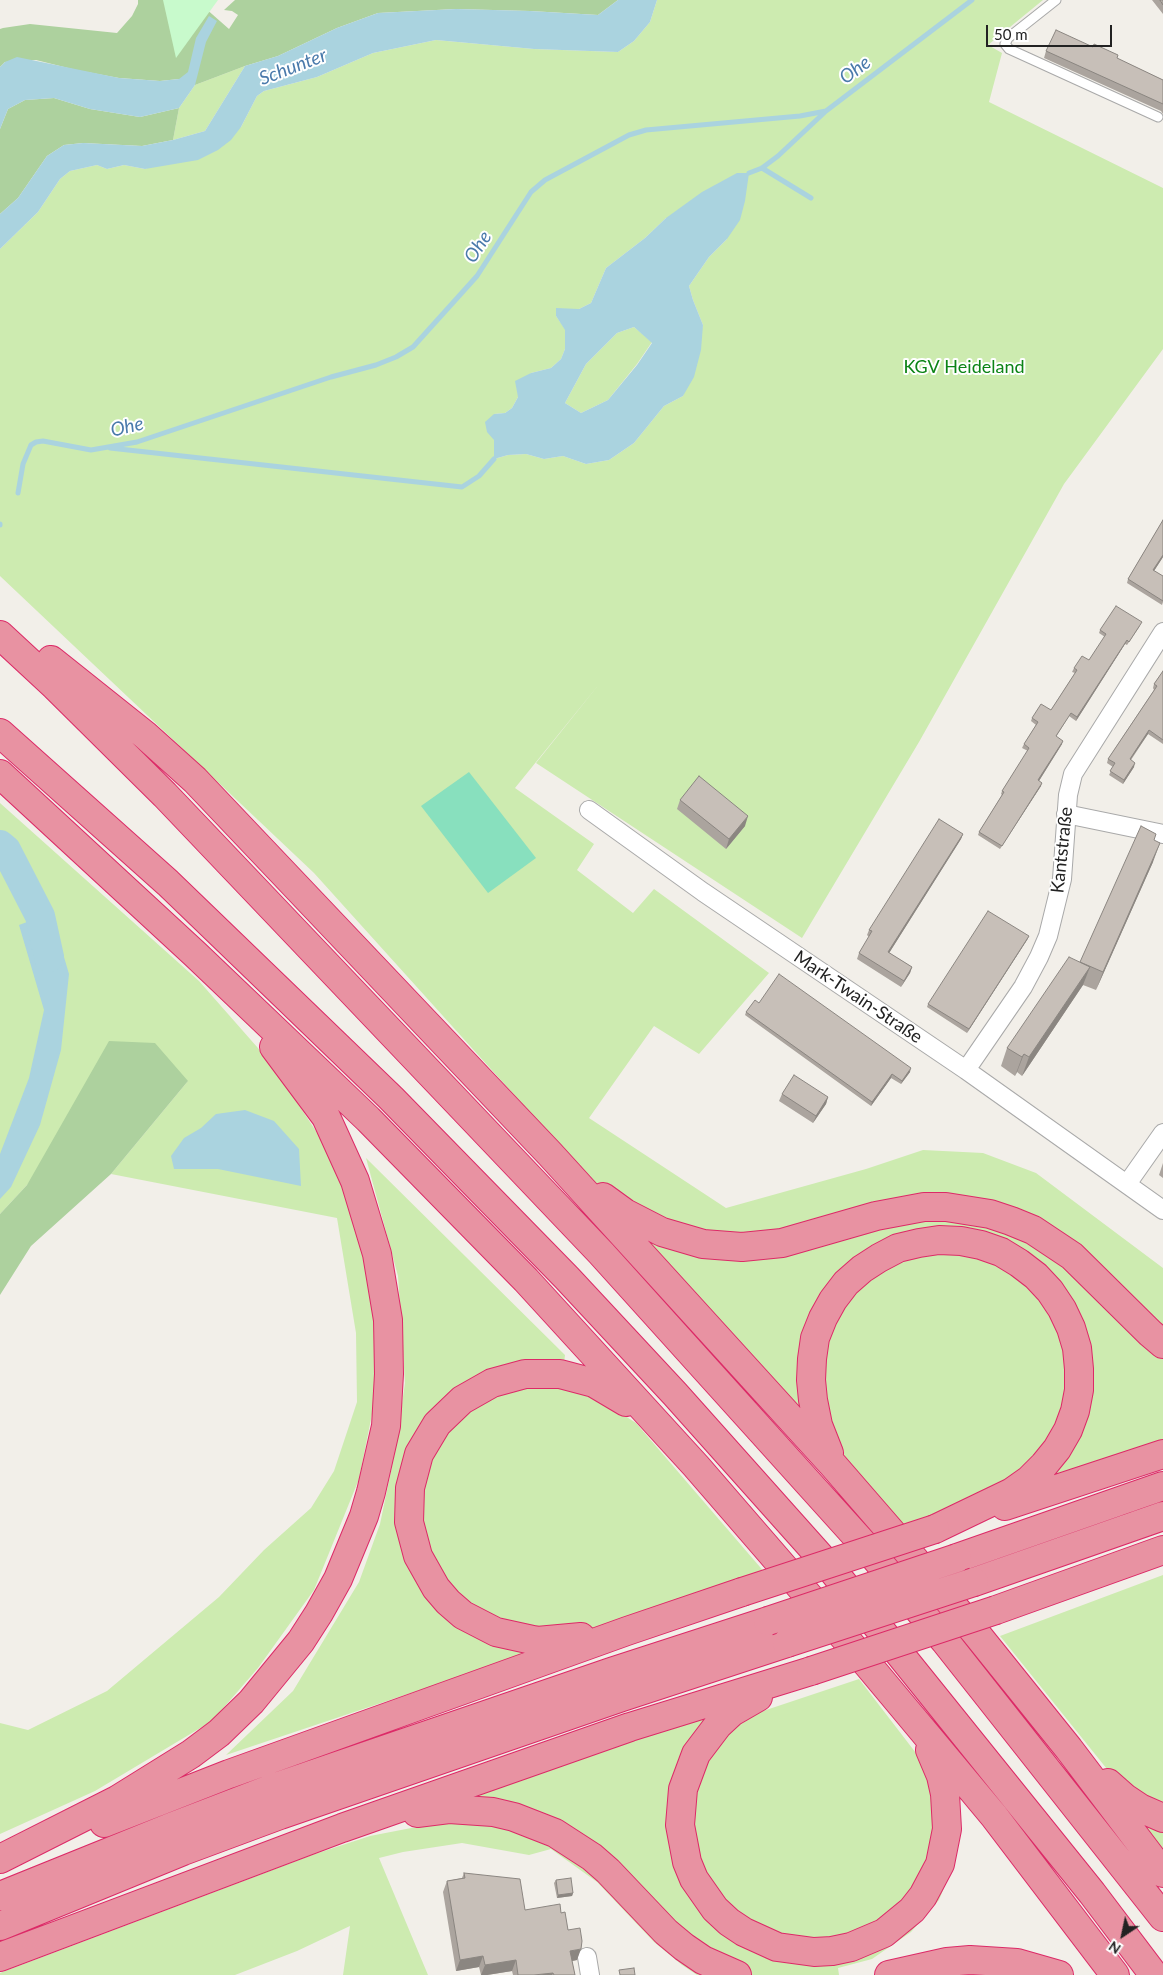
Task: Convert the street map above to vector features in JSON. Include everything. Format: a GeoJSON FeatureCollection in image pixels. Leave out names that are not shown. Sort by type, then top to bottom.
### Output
{"type":"FeatureCollection","features":[{"type":"Feature","properties":{"kind":"highway"},"geometry":{"type":"LineString","coordinates":[[0,620],[145,735],[195,780],[550,1154],[834,1466],[975,1632],[1069,1749],[1163,1873]]}},
{"type":"Feature","properties":{"kind":"highway"},"geometry":{"type":"LineString","coordinates":[[0,635],[56,686],[165,795],[601,1252],[867,1548],[945,1641],[1163,1917]]}},
{"type":"Feature","properties":{"kind":"highway"},"geometry":{"type":"LineString","coordinates":[[0,733],[168,883],[384,1092],[567,1278],[675,1394],[833,1571],[1092,1892],[1154,1975]]}},
{"type":"Feature","properties":{"kind":"highway"},"geometry":{"type":"LineString","coordinates":[[0,774],[195,954],[368,1118],[526,1280],[696,1466],[918,1724],[1000,1824],[1115,1975]]}},
{"type":"Feature","properties":{"kind":"highway"},"geometry":{"type":"LineString","coordinates":[[0,1859],[117,1800],[192,1754],[219,1733],[251,1702],[301,1641],[320,1613],[354,1542],[380,1459],[386,1426],[390,1374],[388,1320],[377,1254],[356,1181],[326,1117],[281,1055],[195,954]]}},
{"type":"Feature","properties":{"kind":"highway"},"geometry":{"type":"LineString","coordinates":[[550,1154],[631,1216],[662,1232],[703,1244],[742,1247],[776,1244],[876,1216],[924,1207],[968,1209],[1004,1218],[1033,1230],[1072,1256],[1163,1344]]}},
{"type":"Feature","properties":{"kind":"highway"},"geometry":{"type":"LineString","coordinates":[[834,1466],[818,1425],[811,1380],[812,1359],[816,1338],[823,1318],[833,1300],[846,1283],[862,1269],[898,1248],[932,1241],[960,1241],[981,1245],[1001,1252],[1019,1263],[1036,1276],[1050,1291],[1062,1309],[1071,1328],[1077,1348],[1080,1369],[1075,1411],[1068,1430],[1057,1449],[1044,1466],[1029,1480],[1012,1492],[935,1529]]}},
{"type":"Feature","properties":{"kind":"highway"},"geometry":{"type":"LineString","coordinates":[[627,1631],[561,1640],[537,1640],[496,1632],[479,1625],[455,1608],[436,1588],[426,1572],[412,1539],[408,1505],[410,1488],[419,1454],[427,1438],[448,1411],[476,1390],[508,1377],[543,1373],[577,1377],[610,1391],[639,1412],[696,1466]]}},
{"type":"Feature","properties":{"kind":"highway"},"geometry":{"type":"LineString","coordinates":[[0,1863],[229,1774],[627,1631],[1163,1454]]}},
{"type":"Feature","properties":{"kind":"highway"},"geometry":{"type":"LineString","coordinates":[[0,1896],[270,1789],[611,1672],[956,1558],[1163,1486]]}},
{"type":"Feature","properties":{"kind":"highway"},"geometry":{"type":"LineString","coordinates":[[0,1926],[183,1851],[280,1815],[612,1700],[974,1582],[1163,1516]]}},
{"type":"Feature","properties":{"kind":"highway"},"geometry":{"type":"LineString","coordinates":[[0,1957],[342,1828],[630,1727],[811,1671],[996,1610],[1163,1550]]}},
{"type":"Feature","properties":{"kind":"highway"},"geometry":{"type":"LineString","coordinates":[[1098,1574],[1163,1563]]}},
{"type":"Feature","properties":{"kind":"highway"},"geometry":{"type":"LineString","coordinates":[[811,1671],[747,1702],[718,1725],[696,1754],[683,1788],[680,1807],[682,1844],[694,1879],[722,1915],[744,1932],[760,1941],[796,1951],[832,1951],[851,1947],[868,1941],[891,1928],[912,1910],[923,1896],[940,1864],[946,1838],[948,1811],[941,1776],[918,1724]]}},
{"type":"Feature","properties":{"kind":"highway"},"geometry":{"type":"LineString","coordinates":[[1069,1749],[1124,1798],[1140,1808],[1163,1818]]}},
{"type":"Feature","properties":{"kind":"highway"},"geometry":{"type":"LineString","coordinates":[[342,1828],[427,1811],[449,1810],[493,1812],[535,1824],[555,1833],[592,1856],[666,1932],[684,1947],[704,1960],[737,1975]]}},
{"type":"Feature","properties":{"kind":"highway"},"geometry":{"type":"LineString","coordinates":[[889,1975],[947,1962],[970,1960],[1017,1963],[1059,1975]]}},
{"type":"Feature","properties":{"kind":"street","name":"Kantstraße"},"geometry":{"type":"LineString","coordinates":[[966,1070],[1023,987],[1039,957],[1056,909],[1062,879],[1070,782],[1077,766],[1163,632]]}},
{"type":"Feature","properties":{"kind":"street","name":"Mark-Twain-Straße"},"geometry":{"type":"LineString","coordinates":[[589,810],[711,897],[966,1070],[1163,1210]]}},
{"type":"Feature","properties":{"kind":"street"},"geometry":{"type":"LineString","coordinates":[[1066,814],[1163,834]]}},
{"type":"Feature","properties":{"kind":"street"},"geometry":{"type":"LineString","coordinates":[[1127,1184],[1163,1133]]}},
{"type":"Feature","properties":{"kind":"street"},"geometry":{"type":"LineString","coordinates":[[586,1958],[590,1975]]}},
{"type":"Feature","properties":{"kind":"lane"},"geometry":{"type":"LineString","coordinates":[[1056,0],[1008,38],[1005,44],[1009,49],[1158,117]]}},
{"type":"Feature","properties":{"kind":"green space"},"geometry":{"type":"Polygon","coordinates":[[[138,0],[196,0],[229,29],[238,15],[232,11],[224,10],[235,0],[618,0],[598,15],[456,9],[378,13],[337,28],[278,56],[195,85],[179,79],[160,81],[119,78],[36,60],[5,62],[0,67],[0,29],[30,24],[117,33],[132,16],[138,0]]]}},
{"type":"Feature","properties":{"kind":"green space"},"geometry":{"type":"Polygon","coordinates":[[[163,0],[218,0],[176,58],[163,0]]]}},
{"type":"Feature","properties":{"kind":"green space","name":"KGV Heideland"},"geometry":{"type":"Polygon","coordinates":[[[657,0],[1043,0],[988,45],[1002,53],[989,102],[1163,188],[1163,349],[1064,484],[919,742],[802,938],[536,763],[600,683],[515,788],[594,844],[577,870],[633,913],[654,889],[769,973],[699,1054],[654,1026],[589,1118],[726,1208],[866,1169],[923,1150],[983,1153],[1036,1173],[1163,1268],[1163,1446],[904,1527],[314,873],[0,576],[0,249],[38,212],[60,179],[70,171],[97,165],[107,169],[124,165],[145,169],[241,127],[257,96],[264,91],[317,77],[373,53],[436,40],[534,49],[618,52],[634,41],[650,22],[657,0]],[[666,218],[645,238],[606,268],[591,303],[556,316],[565,329],[565,349],[561,359],[551,368],[531,373],[512,408],[505,413],[494,414],[494,459],[508,455],[526,454],[544,459],[563,456],[586,464],[609,460],[634,443],[664,406],[683,396],[703,325],[689,286],[709,257],[727,239],[666,218]]]}},
{"type":"Feature","properties":{"kind":"green space"},"geometry":{"type":"Polygon","coordinates":[[[245,66],[205,131],[173,140],[179,108],[195,85],[245,66]]]}},
{"type":"Feature","properties":{"kind":"green space"},"geometry":{"type":"Polygon","coordinates":[[[54,98],[90,109],[140,117],[179,108],[173,140],[142,146],[83,143],[64,145],[47,156],[18,198],[0,214],[0,129],[8,109],[25,100],[54,98]]]}},
{"type":"Feature","properties":{"kind":"green space"},"geometry":{"type":"Polygon","coordinates":[[[634,327],[652,342],[608,400],[581,413],[565,403],[586,364],[617,333],[634,327]]]}},
{"type":"Feature","properties":{"kind":"green space"},"geometry":{"type":"Polygon","coordinates":[[[469,772],[536,858],[488,893],[421,806],[469,772]]]}},
{"type":"Feature","properties":{"kind":"green space"},"geometry":{"type":"Polygon","coordinates":[[[0,803],[199,981],[272,1064],[323,1142],[362,1225],[379,1313],[375,1399],[359,1479],[314,1590],[258,1668],[212,1721],[95,1791],[0,1834],[0,1723],[28,1730],[107,1691],[219,1597],[264,1550],[311,1508],[334,1471],[357,1402],[356,1333],[337,1218],[111,1174],[188,1081],[27,1185],[0,1214],[0,803]]]}},
{"type":"Feature","properties":{"kind":"green space"},"geometry":{"type":"Polygon","coordinates":[[[109,1041],[155,1043],[188,1081],[111,1174],[31,1246],[0,1295],[0,1214],[27,1185],[109,1041]]]}},
{"type":"Feature","properties":{"kind":"green space"},"geometry":{"type":"Polygon","coordinates":[[[366,1158],[565,1355],[561,1387],[600,1400],[636,1423],[766,1574],[226,1755],[293,1691],[359,1582],[380,1524],[395,1452],[405,1383],[398,1276],[366,1158]]]}},
{"type":"Feature","properties":{"kind":"green space"},"geometry":{"type":"Polygon","coordinates":[[[1163,1575],[1163,1857],[1115,1779],[1000,1636],[1163,1575]]]}},
{"type":"Feature","properties":{"kind":"green space"},"geometry":{"type":"Polygon","coordinates":[[[859,1679],[919,1757],[959,1819],[955,1861],[939,1900],[911,1932],[872,1959],[838,1968],[839,1975],[697,1975],[654,1942],[597,1882],[551,1849],[529,1855],[462,1843],[403,1852],[379,1858],[428,1975],[343,1975],[350,1926],[297,1951],[235,1975],[0,1975],[0,1973],[312,1855],[370,1836],[437,1823],[468,1795],[717,1708],[757,1713],[859,1679]]]}},
{"type":"Feature","properties":{"kind":"water","name":"Schunter"},"geometry":{"type":"Polygon","coordinates":[[[618,0],[657,0],[650,22],[634,41],[618,52],[534,49],[436,40],[373,53],[317,77],[264,91],[257,96],[241,127],[231,140],[218,150],[198,160],[145,169],[124,165],[107,169],[97,165],[70,171],[60,179],[38,212],[0,249],[0,214],[18,198],[47,156],[64,145],[83,143],[142,146],[205,131],[245,66],[278,56],[337,28],[378,13],[456,9],[598,15],[618,0]]]}},
{"type":"Feature","properties":{"kind":"water"},"geometry":{"type":"Polygon","coordinates":[[[209,16],[217,21],[206,42],[195,85],[179,108],[140,117],[90,109],[54,98],[25,100],[8,109],[0,129],[0,67],[5,62],[17,57],[119,78],[160,81],[179,79],[188,72],[196,38],[209,16]]]}},
{"type":"Feature","properties":{"kind":"water"},"geometry":{"type":"Polygon","coordinates":[[[737,173],[749,173],[740,220],[727,239],[709,257],[689,286],[703,325],[701,350],[694,377],[683,396],[664,406],[634,443],[609,460],[586,464],[563,456],[544,459],[526,454],[508,455],[494,459],[494,440],[487,432],[485,422],[494,414],[505,413],[512,408],[518,397],[515,381],[531,373],[551,368],[561,359],[565,349],[565,330],[556,316],[556,308],[579,309],[591,303],[606,268],[645,238],[666,218],[702,192],[737,173]],[[634,327],[617,333],[586,364],[565,403],[581,413],[608,400],[637,365],[652,343],[634,327]]]}},
{"type":"Feature","properties":{"kind":"water"},"geometry":{"type":"Polygon","coordinates":[[[51,913],[69,974],[61,1050],[40,1125],[11,1187],[0,1199],[0,1154],[29,1078],[44,1010],[19,925],[51,913]]]}},
{"type":"Feature","properties":{"kind":"water"},"geometry":{"type":"Polygon","coordinates":[[[245,1110],[274,1121],[299,1149],[301,1186],[218,1169],[174,1169],[171,1156],[184,1138],[201,1128],[216,1114],[245,1110]]]}},
{"type":"Feature","properties":{"kind":"building"},"geometry":{"type":"Polygon","coordinates":[[[1056,30],[1093,47],[1094,44],[1118,55],[1117,58],[1163,80],[1163,104],[1046,51],[1056,30]]]}},
{"type":"Feature","properties":{"kind":"building"},"geometry":{"type":"Polygon","coordinates":[[[1163,520],[1163,555],[1153,570],[1163,576],[1163,601],[1128,579],[1163,520]]]}},
{"type":"Feature","properties":{"kind":"building"},"geometry":{"type":"Polygon","coordinates":[[[1116,606],[1142,622],[1129,642],[1127,640],[1077,717],[1071,713],[1056,736],[1063,741],[1038,780],[1042,783],[1002,846],[979,832],[1029,748],[1024,744],[1038,722],[1032,718],[1041,704],[1051,710],[1077,670],[1074,668],[1082,656],[1089,660],[1106,634],[1100,630],[1116,606]]]}},
{"type":"Feature","properties":{"kind":"building"},"geometry":{"type":"Polygon","coordinates":[[[1163,671],[1163,740],[1149,730],[1130,759],[1135,763],[1124,780],[1110,771],[1115,763],[1108,759],[1157,686],[1154,684],[1163,671]]]}},
{"type":"Feature","properties":{"kind":"building"},"geometry":{"type":"Polygon","coordinates":[[[699,776],[748,816],[729,839],[680,800],[699,776]]]}},
{"type":"Feature","properties":{"kind":"building"},"geometry":{"type":"Polygon","coordinates":[[[939,819],[963,834],[888,952],[912,967],[904,981],[859,953],[872,931],[869,930],[939,819]]]}},
{"type":"Feature","properties":{"kind":"building"},"geometry":{"type":"Polygon","coordinates":[[[1141,826],[1156,834],[1154,840],[1160,843],[1103,972],[1080,962],[1141,826]]]}},
{"type":"Feature","properties":{"kind":"building"},"geometry":{"type":"Polygon","coordinates":[[[988,911],[1029,936],[969,1029],[928,1004],[988,911]]]}},
{"type":"Feature","properties":{"kind":"building"},"geometry":{"type":"Polygon","coordinates":[[[1069,957],[1090,967],[1029,1057],[1024,1054],[1022,1057],[1007,1048],[1069,957]]]}},
{"type":"Feature","properties":{"kind":"building"},"geometry":{"type":"Polygon","coordinates":[[[779,974],[911,1068],[902,1081],[892,1074],[872,1102],[746,1012],[755,1000],[759,1003],[779,974]]]}},
{"type":"Feature","properties":{"kind":"building"},"geometry":{"type":"Polygon","coordinates":[[[794,1075],[828,1097],[816,1116],[782,1094],[794,1075]]]}},
{"type":"Feature","properties":{"kind":"building"},"geometry":{"type":"Polygon","coordinates":[[[464,1873],[520,1879],[525,1910],[560,1904],[561,1913],[565,1912],[568,1930],[580,1928],[581,1949],[570,1951],[575,1975],[554,1975],[553,1973],[518,1975],[516,1960],[485,1965],[483,1956],[460,1960],[447,1881],[465,1878],[464,1873]]]}},
{"type":"Feature","properties":{"kind":"building"},"geometry":{"type":"Polygon","coordinates":[[[571,1878],[573,1893],[558,1895],[556,1880],[571,1878]]]}},
{"type":"Feature","properties":{"kind":"building"},"geometry":{"type":"Polygon","coordinates":[[[634,1968],[635,1975],[620,1975],[619,1970],[634,1968]]]}},
{"type":"Feature","properties":{"kind":"waterway","name":"Ohe"},"geometry":{"type":"LineString","coordinates":[[18,493],[23,464],[31,445],[36,442],[43,441],[91,450],[137,442],[396,357],[413,347],[477,276],[531,192],[545,180],[629,135],[646,130],[800,116],[826,111],[972,0]]}},
{"type":"Feature","properties":{"kind":"waterway"},"geometry":{"type":"LineString","coordinates":[[749,173],[762,168],[778,156],[826,111]]}},
{"type":"Feature","properties":{"kind":"waterway"},"geometry":{"type":"LineString","coordinates":[[762,168],[811,198]]}},
{"type":"Feature","properties":{"kind":"waterway"},"geometry":{"type":"LineString","coordinates":[[110,448],[462,487],[479,476],[494,459]]}},
{"type":"Feature","properties":{"kind":"waterway"},"geometry":{"type":"LineString","coordinates":[[0,845],[6,850],[40,916],[49,957]]}}]}
